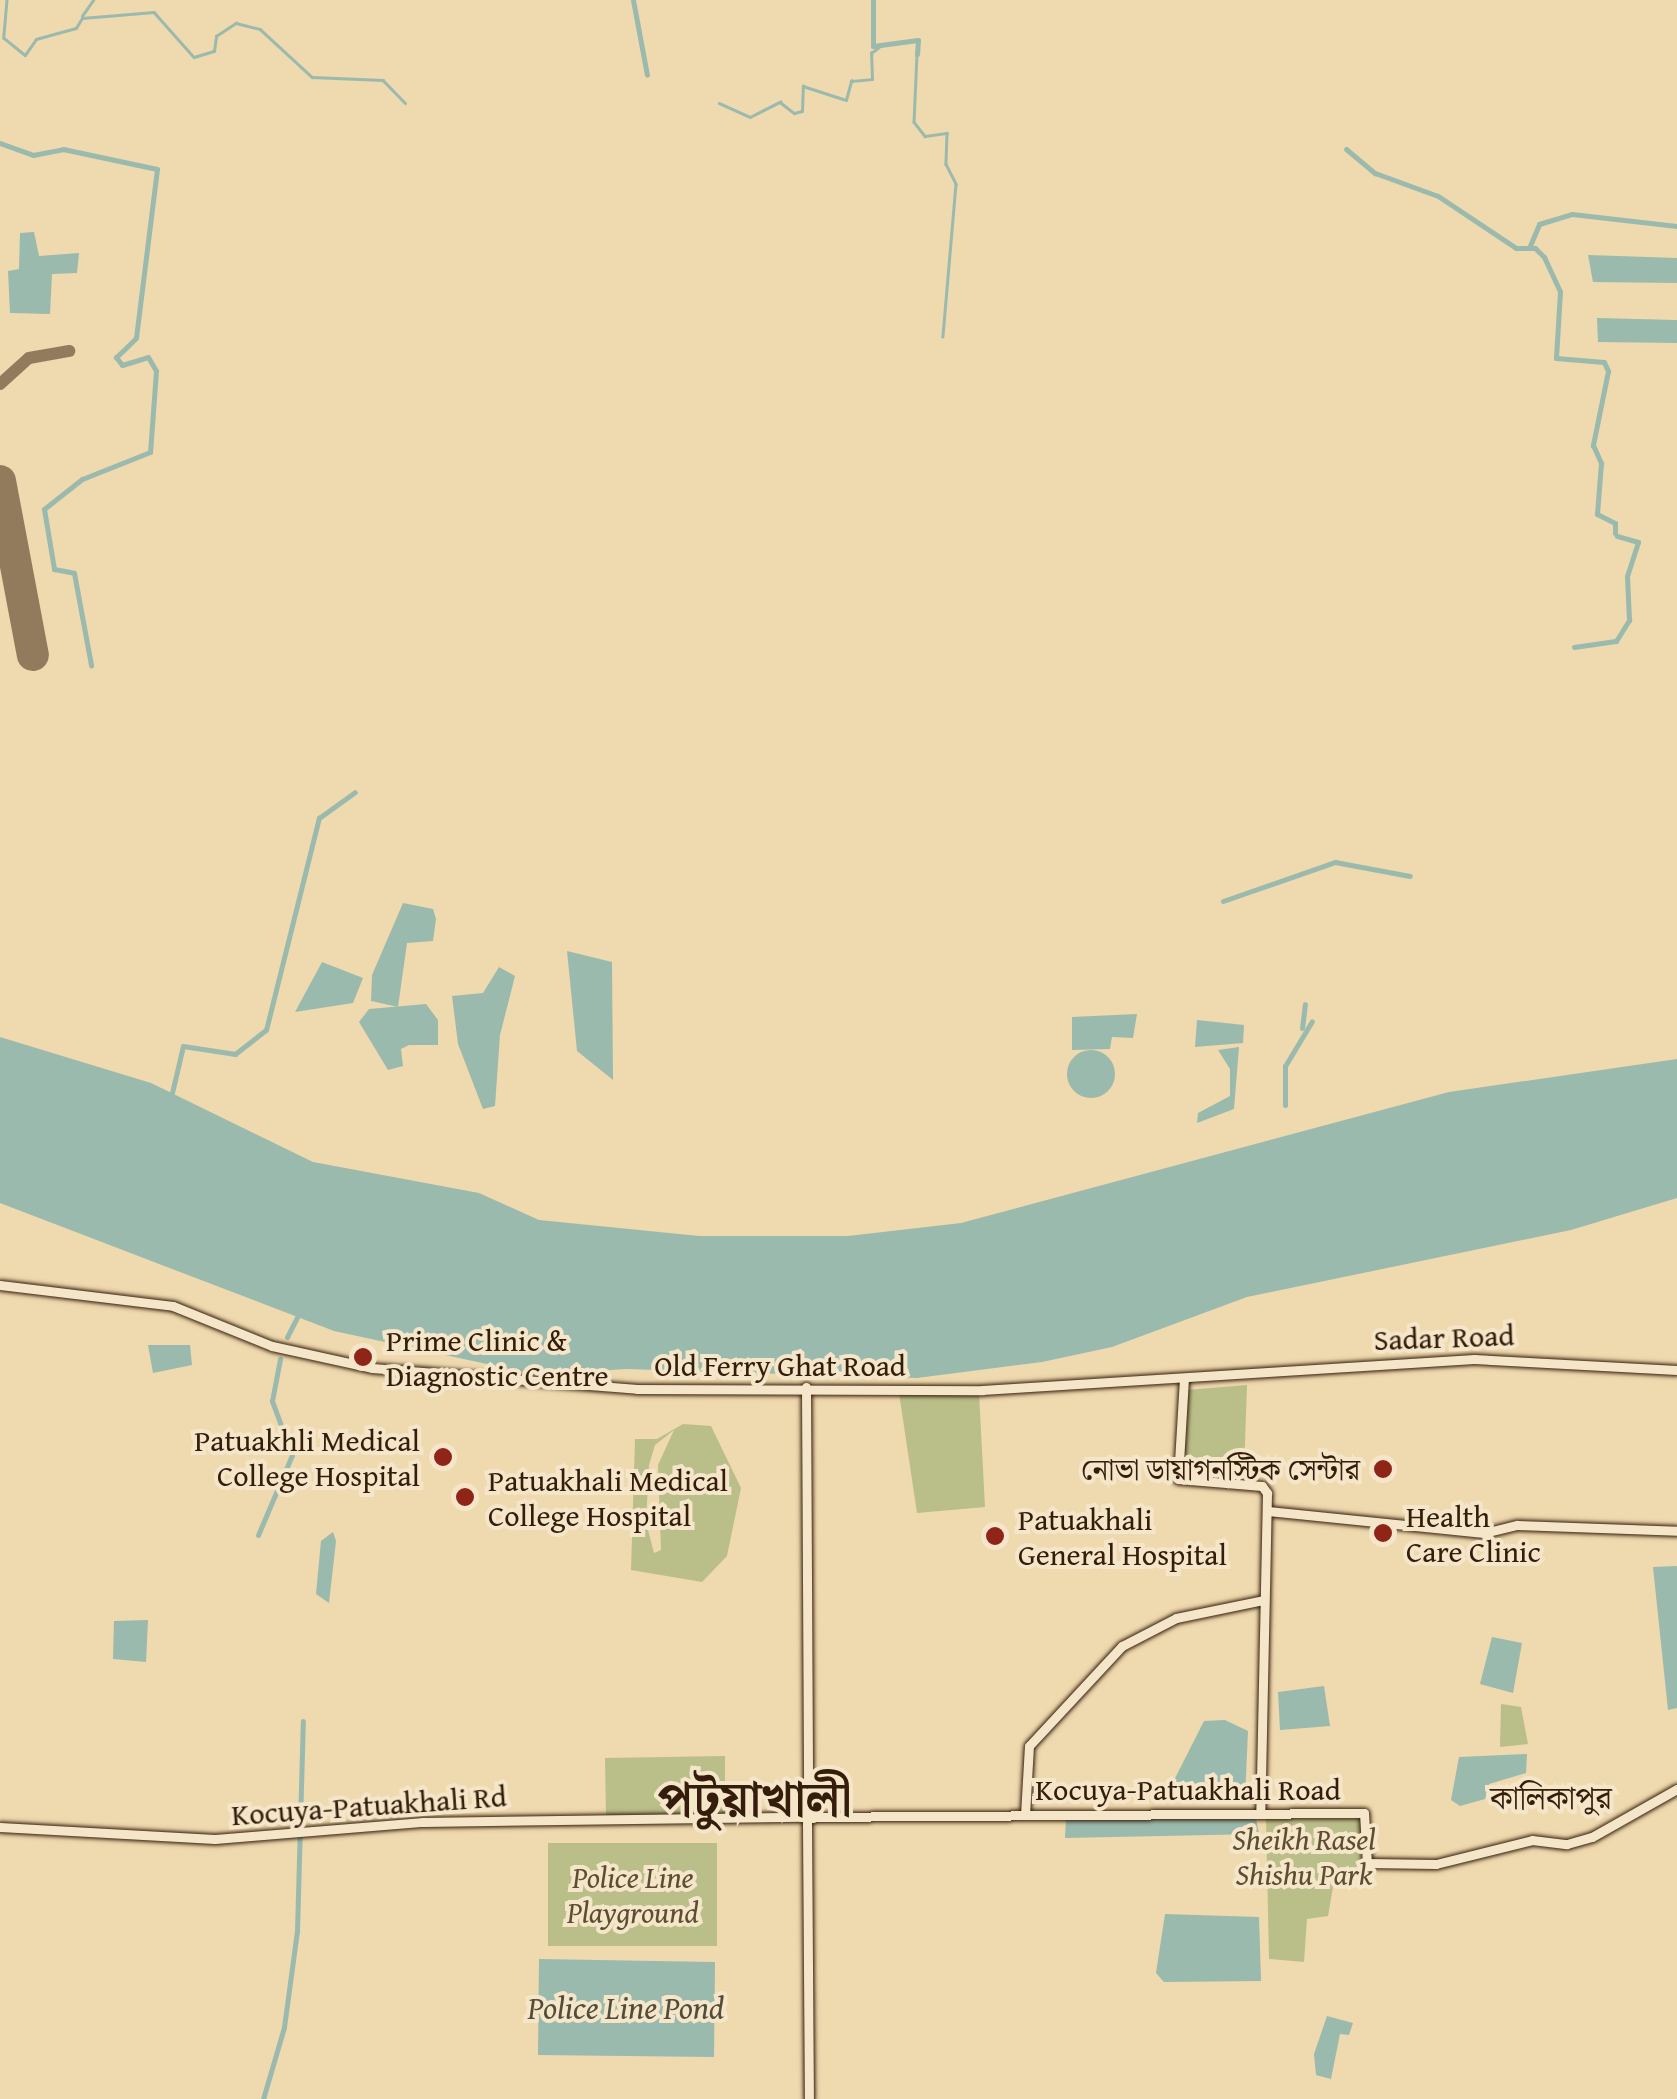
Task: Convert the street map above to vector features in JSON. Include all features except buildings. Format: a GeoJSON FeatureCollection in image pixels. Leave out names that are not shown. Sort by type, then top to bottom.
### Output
{"type":"FeatureCollection","features":[{"type":"Feature","properties":{"kind":"street","name":"Old Ferry Ghat Road"},"geometry":{"type":"LineString","coordinates":[[0,1286],[173,1306],[272,1346],[372,1368],[636,1389],[982,1390],[1212,1376]]}},
{"type":"Feature","properties":{"kind":"street","name":"Sadar Road"},"geometry":{"type":"LineString","coordinates":[[1212,1376],[1474,1359],[1677,1370]]}},
{"type":"Feature","properties":{"kind":"street"},"geometry":{"type":"LineString","coordinates":[[1184,1378],[1178,1479],[1262,1486],[1268,1511],[1260,1814]]}},
{"type":"Feature","properties":{"kind":"street"},"geometry":{"type":"LineString","coordinates":[[806,1387],[810,2099]]}},
{"type":"Feature","properties":{"kind":"street"},"geometry":{"type":"LineString","coordinates":[[1268,1511],[1484,1532],[1517,1524],[1677,1531]]}},
{"type":"Feature","properties":{"kind":"street"},"geometry":{"type":"LineString","coordinates":[[1025,1815],[1029,1746],[1122,1646],[1176,1618],[1264,1600]]}},
{"type":"Feature","properties":{"kind":"street","name":"Kocuya-Patuakhali Road"},"geometry":{"type":"LineString","coordinates":[[807,1818],[1364,1814],[1367,1863],[1436,1864],[1532,1840],[1567,1844],[1592,1837],[1677,1789]]}},
{"type":"Feature","properties":{"kind":"street","name":"Kocuya-Patuakhali Rd"},"geometry":{"type":"LineString","coordinates":[[0,1827],[118,1840],[295,1835],[412,1822],[807,1818]]}},
{"type":"Feature","properties":{"kind":"green space"},"geometry":{"type":"Polygon","coordinates":[[[1247,1385],[1244,1473],[1184,1471],[1187,1390],[1247,1385]]]}},
{"type":"Feature","properties":{"kind":"green space"},"geometry":{"type":"Polygon","coordinates":[[[899,1393],[979,1393],[985,1507],[917,1513],[899,1393]]]}},
{"type":"Feature","properties":{"kind":"green space"},"geometry":{"type":"Polygon","coordinates":[[[683,1424],[711,1426],[741,1488],[727,1556],[702,1582],[631,1570],[635,1439],[657,1439],[683,1424]],[[674,1430],[655,1445],[649,1465],[646,1522],[654,1553],[661,1550],[658,1465],[674,1430]]]}},
{"type":"Feature","properties":{"kind":"green space"},"geometry":{"type":"Polygon","coordinates":[[[1501,1704],[1521,1707],[1528,1744],[1500,1747],[1501,1704]]]}},
{"type":"Feature","properties":{"kind":"green space"},"geometry":{"type":"Polygon","coordinates":[[[725,1756],[725,1814],[606,1815],[605,1758],[725,1756]]]}},
{"type":"Feature","properties":{"kind":"green space","name":"Sheikh Rasel Shishu Park"},"geometry":{"type":"Polygon","coordinates":[[[1266,1819],[1362,1819],[1361,1876],[1335,1876],[1328,1916],[1307,1919],[1304,1962],[1269,1959],[1266,1819]]]}},
{"type":"Feature","properties":{"kind":"green space","name":"Police Line Playground"},"geometry":{"type":"Polygon","coordinates":[[[548,1843],[717,1843],[717,1946],[548,1946],[548,1843]]]}},
{"type":"Feature","properties":{"kind":"water"},"geometry":{"type":"Polygon","coordinates":[[[34,232],[39,256],[79,253],[77,273],[52,274],[50,314],[10,313],[8,271],[19,269],[20,233],[34,232]]]}},
{"type":"Feature","properties":{"kind":"water"},"geometry":{"type":"Polygon","coordinates":[[[1588,255],[1677,258],[1677,283],[1593,282],[1588,255]]]}},
{"type":"Feature","properties":{"kind":"water"},"geometry":{"type":"Polygon","coordinates":[[[1597,318],[1677,320],[1677,343],[1598,342],[1597,318]]]}},
{"type":"Feature","properties":{"kind":"water"},"geometry":{"type":"Polygon","coordinates":[[[403,903],[433,909],[436,919],[433,941],[407,943],[398,1007],[371,1001],[372,975],[403,903]]]}},
{"type":"Feature","properties":{"kind":"water"},"geometry":{"type":"Polygon","coordinates":[[[567,951],[612,962],[613,1080],[577,1051],[567,951]]]}},
{"type":"Feature","properties":{"kind":"water"},"geometry":{"type":"Polygon","coordinates":[[[322,962],[363,978],[353,1003],[295,1012],[322,962]]]}},
{"type":"Feature","properties":{"kind":"water"},"geometry":{"type":"Polygon","coordinates":[[[499,967],[515,976],[500,1035],[495,1106],[483,1109],[458,1044],[452,996],[483,993],[499,967]]]}},
{"type":"Feature","properties":{"kind":"water"},"geometry":{"type":"Polygon","coordinates":[[[426,1004],[438,1020],[438,1045],[409,1045],[401,1049],[403,1066],[388,1070],[359,1022],[369,1009],[426,1004]]]}},
{"type":"Feature","properties":{"kind":"water"},"geometry":{"type":"Polygon","coordinates":[[[1137,1014],[1133,1038],[1112,1037],[1110,1049],[1072,1050],[1072,1017],[1137,1014]]]}},
{"type":"Feature","properties":{"kind":"water"},"geometry":{"type":"Polygon","coordinates":[[[1197,1020],[1244,1025],[1243,1043],[1195,1047],[1197,1020]]]}},
{"type":"Feature","properties":{"kind":"water"},"geometry":{"type":"Polygon","coordinates":[[[0,1037],[151,1083],[313,1162],[479,1193],[539,1220],[699,1236],[848,1236],[961,1223],[1449,1092],[1677,1059],[1677,1198],[1571,1230],[1247,1297],[1112,1347],[1042,1362],[917,1378],[626,1369],[538,1375],[334,1331],[0,1203],[0,1037]]]}},
{"type":"Feature","properties":{"kind":"water"},"geometry":{"type":"Polygon","coordinates":[[[1239,1047],[1234,1109],[1197,1123],[1198,1113],[1230,1096],[1230,1069],[1218,1050],[1239,1047]]]}},
{"type":"Feature","properties":{"kind":"water"},"geometry":{"type":"Polygon","coordinates":[[[1091,1050],[1108,1057],[1115,1074],[1108,1091],[1091,1098],[1074,1091],[1067,1074],[1074,1057],[1091,1050]]]}},
{"type":"Feature","properties":{"kind":"water"},"geometry":{"type":"Polygon","coordinates":[[[148,1345],[190,1345],[192,1365],[153,1373],[148,1345]]]}},
{"type":"Feature","properties":{"kind":"water"},"geometry":{"type":"Polygon","coordinates":[[[333,1532],[336,1541],[329,1603],[316,1594],[321,1541],[333,1532]]]}},
{"type":"Feature","properties":{"kind":"water"},"geometry":{"type":"Polygon","coordinates":[[[1677,1566],[1677,1708],[1668,1710],[1653,1567],[1677,1566]]]}},
{"type":"Feature","properties":{"kind":"water"},"geometry":{"type":"Polygon","coordinates":[[[148,1620],[146,1662],[113,1659],[114,1621],[148,1620]]]}},
{"type":"Feature","properties":{"kind":"water"},"geometry":{"type":"Polygon","coordinates":[[[1492,1637],[1522,1643],[1513,1693],[1480,1684],[1492,1637]]]}},
{"type":"Feature","properties":{"kind":"water"},"geometry":{"type":"Polygon","coordinates":[[[1324,1686],[1330,1726],[1280,1730],[1278,1692],[1324,1686]]]}},
{"type":"Feature","properties":{"kind":"water"},"geometry":{"type":"Polygon","coordinates":[[[1225,1720],[1248,1731],[1245,1799],[1165,1798],[1204,1721],[1225,1720]]]}},
{"type":"Feature","properties":{"kind":"water"},"geometry":{"type":"Polygon","coordinates":[[[1527,1754],[1526,1773],[1489,1784],[1485,1799],[1460,1806],[1451,1800],[1459,1757],[1527,1754]]]}},
{"type":"Feature","properties":{"kind":"water"},"geometry":{"type":"Polygon","coordinates":[[[1066,1818],[1256,1818],[1259,1834],[1065,1838],[1066,1818]]]}},
{"type":"Feature","properties":{"kind":"water"},"geometry":{"type":"Polygon","coordinates":[[[1165,1914],[1259,1917],[1261,1981],[1164,1982],[1156,1973],[1165,1914]]]}},
{"type":"Feature","properties":{"kind":"water","name":"Police Line Pond"},"geometry":{"type":"Polygon","coordinates":[[[539,1959],[715,1962],[714,2057],[538,2055],[539,1959]]]}},
{"type":"Feature","properties":{"kind":"water"},"geometry":{"type":"Polygon","coordinates":[[[1327,2016],[1353,2023],[1349,2035],[1340,2034],[1331,2079],[1316,2075],[1314,2054],[1327,2016]]]}},
{"type":"Feature","properties":{"kind":"waterway"},"geometry":{"type":"LineString","coordinates":[[7,0],[4,38],[25,55],[36,39],[76,28],[82,18],[154,12],[194,57],[214,51],[216,36],[236,23],[260,29],[312,77],[383,80],[405,103]]}},
{"type":"Feature","properties":{"kind":"waterway"},"geometry":{"type":"LineString","coordinates":[[82,16],[93,0]]}},
{"type":"Feature","properties":{"kind":"waterway"},"geometry":{"type":"LineString","coordinates":[[633,0],[647,75]]}},
{"type":"Feature","properties":{"kind":"waterway"},"geometry":{"type":"LineString","coordinates":[[873,0],[873,46],[918,40],[917,54]]}},
{"type":"Feature","properties":{"kind":"waterway"},"geometry":{"type":"LineString","coordinates":[[719,103],[750,117],[780,102],[794,113],[802,111],[803,86],[846,100],[851,81],[872,79],[871,53],[878,48]]}},
{"type":"Feature","properties":{"kind":"waterway"},"geometry":{"type":"LineString","coordinates":[[917,54],[914,122],[925,136],[947,133],[946,164],[956,184],[943,336]]}},
{"type":"Feature","properties":{"kind":"waterway"},"geometry":{"type":"LineString","coordinates":[[0,143],[33,155],[63,149],[157,169],[136,338],[116,357],[122,365],[148,357],[156,371],[150,452],[82,479],[44,509],[54,569],[74,573],[91,665]]}},
{"type":"Feature","properties":{"kind":"waterway"},"geometry":{"type":"LineString","coordinates":[[1346,149],[1375,173],[1438,196],[1516,248],[1535,248],[1544,257],[1560,292],[1556,358],[1604,362],[1608,371],[1593,445],[1601,463],[1597,514],[1615,523],[1615,533]]}},
{"type":"Feature","properties":{"kind":"waterway"},"geometry":{"type":"LineString","coordinates":[[1529,248],[1539,224],[1572,214],[1677,226]]}},
{"type":"Feature","properties":{"kind":"waterway"},"geometry":{"type":"LineString","coordinates":[[1574,647],[1616,641],[1629,620],[1627,576],[1638,542],[1617,536]]}},
{"type":"Feature","properties":{"kind":"waterway"},"geometry":{"type":"LineString","coordinates":[[171,1097],[183,1046],[235,1054],[266,1030],[319,818],[355,792]]}},
{"type":"Feature","properties":{"kind":"waterway"},"geometry":{"type":"LineString","coordinates":[[1223,901],[1335,862],[1410,876]]}},
{"type":"Feature","properties":{"kind":"waterway"},"geometry":{"type":"LineString","coordinates":[[1302,1028],[1305,1004]]}},
{"type":"Feature","properties":{"kind":"waterway"},"geometry":{"type":"LineString","coordinates":[[1285,1105],[1285,1066],[1312,1021]]}},
{"type":"Feature","properties":{"kind":"waterway"},"geometry":{"type":"LineString","coordinates":[[287,1337],[299,1313]]}},
{"type":"Feature","properties":{"kind":"waterway"},"geometry":{"type":"LineString","coordinates":[[258,1535],[292,1455],[272,1401],[280,1359]]}},
{"type":"Feature","properties":{"kind":"waterway"},"geometry":{"type":"LineString","coordinates":[[263,2099],[284,2027],[297,1931],[303,1721]]}},
{"type":"Feature","properties":{"kind":"taxiway"},"geometry":{"type":"LineString","coordinates":[[0,384],[29,358],[69,351]]}},
{"type":"Feature","properties":{"kind":"runway"},"geometry":{"type":"LineString","coordinates":[[0,481],[33,655]]}},
{"type":"Feature","properties":{"kind":"place","name":"Prime Clinic & Diagnostic Centre"},"geometry":{"type":"Point","coordinates":[363,1357]}},
{"type":"Feature","properties":{"kind":"place","name":"Patuakhli Medical College Hospital"},"geometry":{"type":"Point","coordinates":[443,1457]}},
{"type":"Feature","properties":{"kind":"place","name":"নোভা ডায়াগনস্টিক সেন্টার"},"geometry":{"type":"Point","coordinates":[1383,1469]}},
{"type":"Feature","properties":{"kind":"place","name":"Patuakhali Medical College Hospital"},"geometry":{"type":"Point","coordinates":[465,1497]}},
{"type":"Feature","properties":{"kind":"place","name":"Health Care Clinic"},"geometry":{"type":"Point","coordinates":[1383,1533]}},
{"type":"Feature","properties":{"kind":"place","name":"Patuakhali General Hospital"},"geometry":{"type":"Point","coordinates":[995,1536]}},
{"type":"Feature","properties":{"kind":"district","name":"পটুয়াখালী"},"geometry":{"type":"Point","coordinates":[755,1798]}},
{"type":"Feature","properties":{"kind":"district","name":"কালিকাপুর"},"geometry":{"type":"Point","coordinates":[1551,1798]}}]}
